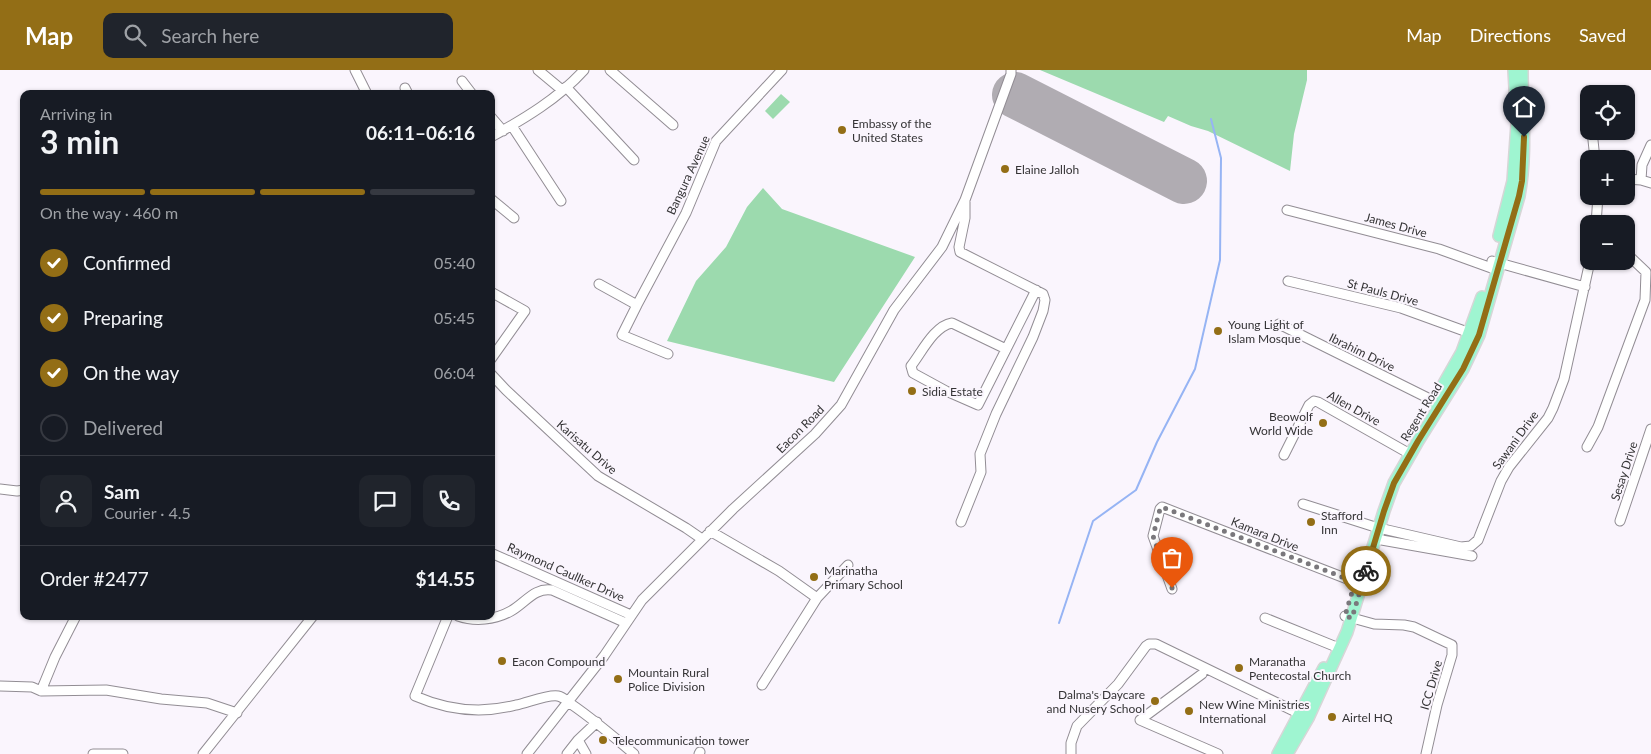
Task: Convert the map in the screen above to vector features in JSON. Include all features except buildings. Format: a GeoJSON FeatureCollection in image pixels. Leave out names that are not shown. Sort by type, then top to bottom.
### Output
{"type":"FeatureCollection","features":[{"type":"Feature","properties":{"kind":"main road","name":"Regent Road"},"geometry":{"type":"LineString","coordinates":[[1287,754],[1308,718],[1349,617],[1375,531],[1387,480],[1463,369],[1479,335],[1513,181],[1517,124],[1514,70]]}},
{"type":"Feature","properties":{"kind":"main road","name":"Regent Road"},"geometry":{"type":"LineString","coordinates":[[1407,452],[1462,352],[1495,265],[1522,181],[1525,126],[1522,70]]}},
{"type":"Feature","properties":{"kind":"main road","name":"Regent Road"},"geometry":{"type":"LineString","coordinates":[[1278,754],[1300,714],[1323,679],[1334,646],[1349,617],[1355,582],[1375,531]]}},
{"type":"Feature","properties":{"kind":"street"},"geometry":{"type":"LineString","coordinates":[[355,70],[365,90]]}},
{"type":"Feature","properties":{"kind":"street"},"geometry":{"type":"LineString","coordinates":[[538,70],[564,88],[634,160]]}},
{"type":"Feature","properties":{"kind":"street"},"geometry":{"type":"LineString","coordinates":[[495,135],[546,104],[584,70]]}},
{"type":"Feature","properties":{"kind":"street"},"geometry":{"type":"LineString","coordinates":[[610,70],[674,125]]}},
{"type":"Feature","properties":{"kind":"street","name":"Bangura Avenue"},"geometry":{"type":"LineString","coordinates":[[668,354],[622,336],[686,213],[716,141],[782,70]]}},
{"type":"Feature","properties":{"kind":"street","name":"Eacon Road"},"geometry":{"type":"LineString","coordinates":[[527,754],[604,656],[642,600],[710,531],[815,434],[841,405],[894,310],[942,247],[965,200],[1011,70]]}},
{"type":"Feature","properties":{"kind":"street"},"geometry":{"type":"LineString","coordinates":[[462,81],[469,90]]}},
{"type":"Feature","properties":{"kind":"street"},"geometry":{"type":"LineString","coordinates":[[495,122],[502,131]]}},
{"type":"Feature","properties":{"kind":"street"},"geometry":{"type":"LineString","coordinates":[[512,126],[561,201]]}},
{"type":"Feature","properties":{"kind":"street"},"geometry":{"type":"LineString","coordinates":[[1641,180],[1642,165],[1651,145]]}},
{"type":"Feature","properties":{"kind":"street"},"geometry":{"type":"LineString","coordinates":[[1635,180],[1651,183]]}},
{"type":"Feature","properties":{"kind":"street"},"geometry":{"type":"LineString","coordinates":[[961,522],[981,472],[980,454],[996,414],[1033,337],[1045,300],[1043,294],[1036,290],[960,252],[959,247],[966,218],[965,200]]}},
{"type":"Feature","properties":{"kind":"street"},"geometry":{"type":"LineString","coordinates":[[495,202],[514,218]]}},
{"type":"Feature","properties":{"kind":"street","name":"James Drive"},"geometry":{"type":"LineString","coordinates":[[1287,210],[1585,287]]}},
{"type":"Feature","properties":{"kind":"street"},"geometry":{"type":"LineString","coordinates":[[1587,447],[1598,427],[1648,301],[1646,272],[1635,262]]}},
{"type":"Feature","properties":{"kind":"street"},"geometry":{"type":"LineString","coordinates":[[1585,287],[1588,270]]}},
{"type":"Feature","properties":{"kind":"street","name":"St Pauls Drive"},"geometry":{"type":"LineString","coordinates":[[1288,281],[1401,308],[1470,333]]}},
{"type":"Feature","properties":{"kind":"street"},"geometry":{"type":"LineString","coordinates":[[599,284],[637,305]]}},
{"type":"Feature","properties":{"kind":"street","name":"Sawani Drive"},"geometry":{"type":"LineString","coordinates":[[1375,531],[1460,547],[1472,546],[1478,540],[1501,481],[1509,467],[1548,418],[1553,408],[1564,379],[1585,287]]}},
{"type":"Feature","properties":{"kind":"street"},"geometry":{"type":"LineString","coordinates":[[1006,349],[952,323],[946,324],[936,332],[911,366],[913,373],[946,391],[978,405],[1036,290]]}},
{"type":"Feature","properties":{"kind":"street"},"geometry":{"type":"LineString","coordinates":[[495,294],[525,311],[495,353]]}},
{"type":"Feature","properties":{"kind":"street","name":"Ibrahim Drive"},"geometry":{"type":"LineString","coordinates":[[1279,324],[1434,401]]}},
{"type":"Feature","properties":{"kind":"street","name":"Karisatu Drive"},"geometry":{"type":"LineString","coordinates":[[495,378],[598,476],[702,539]]}},
{"type":"Feature","properties":{"kind":"street","name":"Allen Drive"},"geometry":{"type":"LineString","coordinates":[[1284,456],[1309,405],[1314,402],[1318,402],[1407,452]]}},
{"type":"Feature","properties":{"kind":"street","name":"Sesay Drive"},"geometry":{"type":"LineString","coordinates":[[1620,521],[1651,430]]}},
{"type":"Feature","properties":{"kind":"street"},"geometry":{"type":"LineString","coordinates":[[0,488],[20,491]]}},
{"type":"Feature","properties":{"kind":"street"},"geometry":{"type":"LineString","coordinates":[[1303,504],[1375,531],[1472,556]]}},
{"type":"Feature","properties":{"kind":"street","name":"Kamara Drive"},"geometry":{"type":"LineString","coordinates":[[1172,588],[1153,536],[1162,507],[1355,582]]}},
{"type":"Feature","properties":{"kind":"street"},"geometry":{"type":"LineString","coordinates":[[710,531],[780,571],[817,598]]}},
{"type":"Feature","properties":{"kind":"street","name":"Raymond Caullker Drive"},"geometry":{"type":"LineString","coordinates":[[495,555],[628,619]]}},
{"type":"Feature","properties":{"kind":"street"},"geometry":{"type":"LineString","coordinates":[[762,685],[817,598],[848,565]]}},
{"type":"Feature","properties":{"kind":"street"},"geometry":{"type":"LineString","coordinates":[[495,617],[512,610],[535,593],[546,589],[628,619]]}},
{"type":"Feature","properties":{"kind":"street","name":"ICC Drive"},"geometry":{"type":"LineString","coordinates":[[1349,617],[1374,624],[1414,627],[1452,645],[1452,655],[1437,705],[1426,754]]}},
{"type":"Feature","properties":{"kind":"street"},"geometry":{"type":"LineString","coordinates":[[1265,618],[1334,646]]}},
{"type":"Feature","properties":{"kind":"street"},"geometry":{"type":"LineString","coordinates":[[42,691],[55,657],[74,620]]}},
{"type":"Feature","properties":{"kind":"street"},"geometry":{"type":"LineString","coordinates":[[203,754],[310,620]]}},
{"type":"Feature","properties":{"kind":"street"},"geometry":{"type":"LineString","coordinates":[[446,620],[415,696],[430,703],[462,710],[496,709],[559,696],[597,722],[634,754]]}},
{"type":"Feature","properties":{"kind":"street"},"geometry":{"type":"LineString","coordinates":[[1071,754],[1071,743],[1078,726],[1118,684],[1149,644],[1156,644],[1300,714]]}},
{"type":"Feature","properties":{"kind":"street"},"geometry":{"type":"LineString","coordinates":[[1202,674],[1140,720],[1218,754]]}},
{"type":"Feature","properties":{"kind":"street"},"geometry":{"type":"LineString","coordinates":[[0,686],[32,687],[42,691],[106,690],[162,699],[207,702],[237,713]]}},
{"type":"Feature","properties":{"kind":"street"},"geometry":{"type":"LineString","coordinates":[[567,754],[578,740],[597,722]]}},
{"type":"Feature","properties":{"kind":"street"},"geometry":{"type":"LineString","coordinates":[[578,740],[586,754]]}},
{"type":"Feature","properties":{"kind":"street"},"geometry":{"type":"LineString","coordinates":[[93,754],[123,754]]}},
{"type":"Feature","properties":{"kind":"green space"},"geometry":{"type":"Polygon","coordinates":[[[1040,70],[1307,70],[1307,80],[1294,134],[1290,171],[1208,131],[1168,116],[1164,122],[1040,70]]]}},
{"type":"Feature","properties":{"kind":"green space"},"geometry":{"type":"Polygon","coordinates":[[[781,94],[790,102],[773,119],[765,111],[781,94]]]}},
{"type":"Feature","properties":{"kind":"green space"},"geometry":{"type":"Polygon","coordinates":[[[763,188],[782,209],[915,257],[834,382],[667,341],[696,281],[726,247],[747,207],[763,188]]]}},
{"type":"Feature","properties":{"kind":"waterway"},"geometry":{"type":"LineString","coordinates":[[1059,623],[1093,521],[1136,490],[1157,442],[1195,369],[1220,260],[1221,158],[1211,119]]}},
{"type":"Feature","properties":{"kind":"runway"},"geometry":{"type":"LineString","coordinates":[[1015,95],[1184,181]]}},
{"type":"Feature","properties":{"kind":"way so far"},"geometry":{"type":"LineString","coordinates":[[1172,588],[1153,536],[1162,507],[1355,582],[1345,616],[1352,618],[1366,571]]}},
{"type":"Feature","properties":{"kind":"place","name":"Embassy of the United States"},"geometry":{"type":"Point","coordinates":[842,130]}},
{"type":"Feature","properties":{"kind":"place","name":"Elaine Jalloh"},"geometry":{"type":"Point","coordinates":[1005,169]}},
{"type":"Feature","properties":{"kind":"place","name":"Young Light of Islam Mosque"},"geometry":{"type":"Point","coordinates":[1218,331]}},
{"type":"Feature","properties":{"kind":"place","name":"Sidia Estate"},"geometry":{"type":"Point","coordinates":[912,391]}},
{"type":"Feature","properties":{"kind":"place","name":"Beowolf World Wide"},"geometry":{"type":"Point","coordinates":[1323,423]}},
{"type":"Feature","properties":{"kind":"place","name":"Stafford Inn"},"geometry":{"type":"Point","coordinates":[1311,522]}},
{"type":"Feature","properties":{"kind":"place","name":"Marinatha Primary School"},"geometry":{"type":"Point","coordinates":[814,577]}},
{"type":"Feature","properties":{"kind":"place","name":"Eacon Compound"},"geometry":{"type":"Point","coordinates":[502,661]}},
{"type":"Feature","properties":{"kind":"place","name":"Maranatha Pentecostal Church"},"geometry":{"type":"Point","coordinates":[1239,668]}},
{"type":"Feature","properties":{"kind":"place","name":"Mountain Rural Police Division"},"geometry":{"type":"Point","coordinates":[618,679]}},
{"type":"Feature","properties":{"kind":"place","name":"Dalma's Daycare and Nusery School"},"geometry":{"type":"Point","coordinates":[1155,701]}},
{"type":"Feature","properties":{"kind":"place","name":"New Wine Ministries International"},"geometry":{"type":"Point","coordinates":[1189,711]}},
{"type":"Feature","properties":{"kind":"place","name":"Airtel HQ"},"geometry":{"type":"Point","coordinates":[1332,717]}},
{"type":"Feature","properties":{"kind":"place","name":"Telecommunication tower"},"geometry":{"type":"Point","coordinates":[603,740]}},
{"type":"Feature","properties":{"kind":"route"},"geometry":{"type":"LineString","coordinates":[[1366,571],[1394,483],[1463,369],[1479,335],[1519,196],[1522,181],[1524,137]]}}]}
